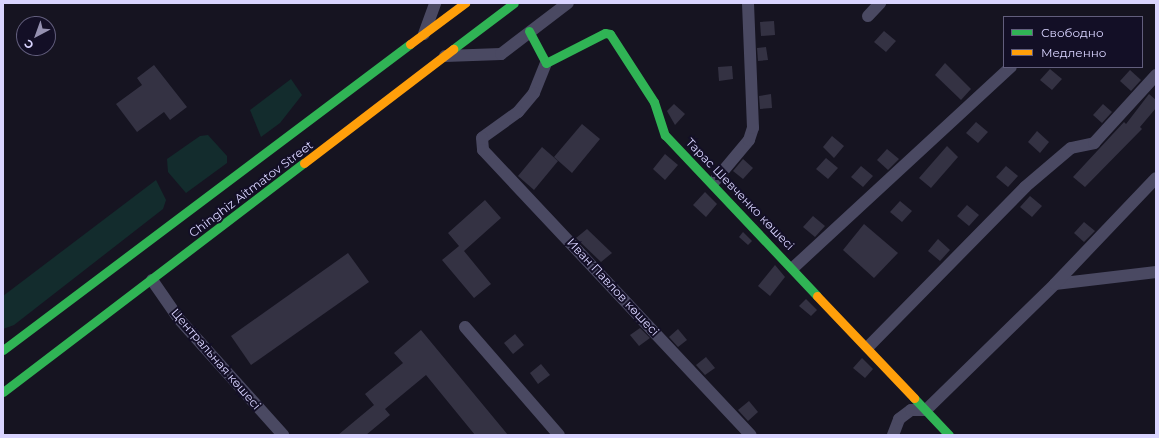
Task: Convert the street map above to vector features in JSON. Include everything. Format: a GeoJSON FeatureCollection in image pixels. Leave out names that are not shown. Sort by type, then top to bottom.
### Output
{"type":"FeatureCollection","features":[{"type":"Feature","properties":{"kind":"main road","name":"Chinghiz Aitmatov Street"},"geometry":{"type":"LineString","coordinates":[[3,350],[465,3]]}},
{"type":"Feature","properties":{"kind":"main road","name":"Chinghiz Aitmatov Street"},"geometry":{"type":"LineString","coordinates":[[3,392],[514,3]]}},
{"type":"Feature","properties":{"kind":"main road"},"geometry":{"type":"LineString","coordinates":[[529,31],[546,63]]}},
{"type":"Feature","properties":{"kind":"main road","name":"Тарас Шевченко көшесі"},"geometry":{"type":"LineString","coordinates":[[546,63],[604,33],[610,34],[654,102],[665,135],[794,267],[949,435]]}},
{"type":"Feature","properties":{"kind":"street"},"geometry":{"type":"LineString","coordinates":[[424,34],[435,3]]}},
{"type":"Feature","properties":{"kind":"street"},"geometry":{"type":"LineString","coordinates":[[445,56],[501,54],[529,31],[568,3]]}},
{"type":"Feature","properties":{"kind":"street"},"geometry":{"type":"LineString","coordinates":[[713,183],[749,140],[753,128],[748,3]]}},
{"type":"Feature","properties":{"kind":"street"},"geometry":{"type":"LineString","coordinates":[[868,16],[880,3]]}},
{"type":"Feature","properties":{"kind":"street","name":"Иван Павлов көшесі"},"geometry":{"type":"LineString","coordinates":[[546,63],[534,93],[518,112],[482,138],[483,150],[750,435]]}},
{"type":"Feature","properties":{"kind":"street"},"geometry":{"type":"LineString","coordinates":[[794,267],[1010,68]]}},
{"type":"Feature","properties":{"kind":"street"},"geometry":{"type":"LineString","coordinates":[[868,347],[1025,187],[1071,148],[1094,143],[1156,75]]}},
{"type":"Feature","properties":{"kind":"street"},"geometry":{"type":"LineString","coordinates":[[894,435],[900,419],[911,410],[926,410],[1055,284],[1156,178]]}},
{"type":"Feature","properties":{"kind":"street"},"geometry":{"type":"LineString","coordinates":[[1055,284],[1156,272]]}},
{"type":"Feature","properties":{"kind":"street","name":"Центральная көшесі"},"geometry":{"type":"LineString","coordinates":[[152,280],[179,319],[283,435]]}},
{"type":"Feature","properties":{"kind":"street"},"geometry":{"type":"LineString","coordinates":[[465,327],[559,435]]}},
{"type":"Feature","properties":{"kind":"green space"},"geometry":{"type":"Polygon","coordinates":[[[291,79],[302,95],[280,123],[261,137],[250,110],[291,79]]]}},
{"type":"Feature","properties":{"kind":"green space"},"geometry":{"type":"Polygon","coordinates":[[[208,135],[227,156],[227,163],[186,193],[168,172],[167,159],[200,136],[208,135]]]}},
{"type":"Feature","properties":{"kind":"green space"},"geometry":{"type":"Polygon","coordinates":[[[156,180],[166,200],[163,209],[14,325],[3,329],[3,296],[156,180]]]}},
{"type":"Feature","properties":{"kind":"building"},"geometry":{"type":"Polygon","coordinates":[[[774,21],[775,35],[761,36],[760,22],[774,21]]]}},
{"type":"Feature","properties":{"kind":"building"},"geometry":{"type":"Polygon","coordinates":[[[884,31],[896,41],[886,52],[874,42],[884,31]]]}},
{"type":"Feature","properties":{"kind":"building"},"geometry":{"type":"Polygon","coordinates":[[[766,47],[768,60],[758,61],[757,48],[766,47]]]}},
{"type":"Feature","properties":{"kind":"building"},"geometry":{"type":"Polygon","coordinates":[[[945,63],[971,89],[961,100],[935,75],[945,63]]]}},
{"type":"Feature","properties":{"kind":"building"},"geometry":{"type":"Polygon","coordinates":[[[154,65],[187,107],[170,120],[164,112],[137,132],[116,104],[142,85],[137,78],[154,65]]]}},
{"type":"Feature","properties":{"kind":"building"},"geometry":{"type":"Polygon","coordinates":[[[732,66],[733,79],[719,81],[718,67],[732,66]]]}},
{"type":"Feature","properties":{"kind":"building"},"geometry":{"type":"Polygon","coordinates":[[[1050,69],[1062,79],[1052,90],[1040,80],[1050,69]]]}},
{"type":"Feature","properties":{"kind":"building"},"geometry":{"type":"Polygon","coordinates":[[[1130,70],[1141,80],[1131,91],[1120,81],[1130,70]]]}},
{"type":"Feature","properties":{"kind":"building"},"geometry":{"type":"Polygon","coordinates":[[[771,94],[772,108],[760,109],[759,96],[771,94]]]}},
{"type":"Feature","properties":{"kind":"building"},"geometry":{"type":"Polygon","coordinates":[[[1149,94],[1156,100],[1156,108],[1140,127],[1142,129],[1085,187],[1073,177],[1124,122],[1126,124],[1149,94]]]}},
{"type":"Feature","properties":{"kind":"building"},"geometry":{"type":"Polygon","coordinates":[[[674,104],[685,114],[675,125],[667,111],[674,104]]]}},
{"type":"Feature","properties":{"kind":"building"},"geometry":{"type":"Polygon","coordinates":[[[1103,104],[1112,112],[1102,123],[1093,115],[1103,104]]]}},
{"type":"Feature","properties":{"kind":"building"},"geometry":{"type":"Polygon","coordinates":[[[976,122],[988,132],[978,143],[966,133],[976,122]]]}},
{"type":"Feature","properties":{"kind":"building"},"geometry":{"type":"Polygon","coordinates":[[[582,124],[600,139],[572,173],[554,157],[582,124]]]}},
{"type":"Feature","properties":{"kind":"building"},"geometry":{"type":"Polygon","coordinates":[[[1037,131],[1049,142],[1040,153],[1028,142],[1037,131]]]}},
{"type":"Feature","properties":{"kind":"building"},"geometry":{"type":"Polygon","coordinates":[[[832,136],[844,146],[834,158],[823,147],[832,136]]]}},
{"type":"Feature","properties":{"kind":"building"},"geometry":{"type":"Polygon","coordinates":[[[947,146],[958,157],[931,188],[919,178],[947,146]]]}},
{"type":"Feature","properties":{"kind":"building"},"geometry":{"type":"Polygon","coordinates":[[[542,147],[558,161],[534,190],[518,176],[542,147]]]}},
{"type":"Feature","properties":{"kind":"building"},"geometry":{"type":"Polygon","coordinates":[[[887,149],[899,159],[888,170],[877,160],[887,149]]]}},
{"type":"Feature","properties":{"kind":"building"},"geometry":{"type":"Polygon","coordinates":[[[665,154],[678,165],[665,180],[653,169],[665,154]]]}},
{"type":"Feature","properties":{"kind":"building"},"geometry":{"type":"Polygon","coordinates":[[[826,158],[838,168],[828,179],[816,169],[826,158]]]}},
{"type":"Feature","properties":{"kind":"building"},"geometry":{"type":"Polygon","coordinates":[[[743,159],[753,168],[743,179],[733,171],[743,159]]]}},
{"type":"Feature","properties":{"kind":"building"},"geometry":{"type":"Polygon","coordinates":[[[861,166],[873,176],[863,187],[851,177],[861,166]]]}},
{"type":"Feature","properties":{"kind":"building"},"geometry":{"type":"Polygon","coordinates":[[[1006,166],[1018,176],[1008,187],[996,177],[1006,166]]]}},
{"type":"Feature","properties":{"kind":"building"},"geometry":{"type":"Polygon","coordinates":[[[705,192],[717,204],[706,217],[693,205],[705,192]]]}},
{"type":"Feature","properties":{"kind":"building"},"geometry":{"type":"Polygon","coordinates":[[[1030,196],[1042,206],[1032,217],[1020,207],[1030,196]]]}},
{"type":"Feature","properties":{"kind":"building"},"geometry":{"type":"Polygon","coordinates":[[[485,200],[501,218],[464,251],[491,284],[474,298],[442,260],[459,246],[448,233],[485,200]]]}},
{"type":"Feature","properties":{"kind":"building"},"geometry":{"type":"Polygon","coordinates":[[[900,201],[912,211],[902,222],[890,212],[900,201]]]}},
{"type":"Feature","properties":{"kind":"building"},"geometry":{"type":"Polygon","coordinates":[[[967,205],[979,215],[969,226],[957,216],[967,205]]]}},
{"type":"Feature","properties":{"kind":"building"},"geometry":{"type":"Polygon","coordinates":[[[813,216],[825,226],[815,237],[803,227],[813,216]]]}},
{"type":"Feature","properties":{"kind":"building"},"geometry":{"type":"Polygon","coordinates":[[[1084,222],[1095,231],[1084,242],[1074,233],[1084,222]]]}},
{"type":"Feature","properties":{"kind":"building"},"geometry":{"type":"Polygon","coordinates":[[[864,224],[898,253],[874,278],[843,250],[864,224]]]}},
{"type":"Feature","properties":{"kind":"building"},"geometry":{"type":"Polygon","coordinates":[[[587,229],[612,253],[601,262],[576,238],[587,229]]]}},
{"type":"Feature","properties":{"kind":"building"},"geometry":{"type":"Polygon","coordinates":[[[743,232],[752,241],[748,245],[739,237],[743,232]]]}},
{"type":"Feature","properties":{"kind":"building"},"geometry":{"type":"Polygon","coordinates":[[[938,239],[950,250],[940,261],[928,251],[938,239]]]}},
{"type":"Feature","properties":{"kind":"building"},"geometry":{"type":"Polygon","coordinates":[[[348,253],[369,282],[251,365],[231,336],[348,253]]]}},
{"type":"Feature","properties":{"kind":"building"},"geometry":{"type":"Polygon","coordinates":[[[775,265],[785,277],[770,296],[758,286],[775,265]]]}},
{"type":"Feature","properties":{"kind":"building"},"geometry":{"type":"Polygon","coordinates":[[[806,299],[817,310],[811,316],[799,306],[806,299]]]}},
{"type":"Feature","properties":{"kind":"building"},"geometry":{"type":"Polygon","coordinates":[[[640,328],[650,338],[639,346],[630,335],[640,328]]]}},
{"type":"Feature","properties":{"kind":"building"},"geometry":{"type":"Polygon","coordinates":[[[678,329],[687,340],[678,347],[669,337],[678,329]]]}},
{"type":"Feature","properties":{"kind":"building"},"geometry":{"type":"Polygon","coordinates":[[[421,330],[508,435],[475,435],[426,375],[385,409],[390,415],[366,435],[338,435],[374,405],[365,394],[403,363],[394,353],[421,330]]]}},
{"type":"Feature","properties":{"kind":"building"},"geometry":{"type":"Polygon","coordinates":[[[515,334],[524,345],[513,354],[504,343],[515,334]]]}},
{"type":"Feature","properties":{"kind":"building"},"geometry":{"type":"Polygon","coordinates":[[[706,357],[715,368],[705,375],[696,365],[706,357]]]}},
{"type":"Feature","properties":{"kind":"building"},"geometry":{"type":"Polygon","coordinates":[[[862,358],[873,369],[865,378],[853,368],[862,358]]]}},
{"type":"Feature","properties":{"kind":"building"},"geometry":{"type":"Polygon","coordinates":[[[541,364],[550,375],[538,384],[530,373],[541,364]]]}},
{"type":"Feature","properties":{"kind":"building"},"geometry":{"type":"Polygon","coordinates":[[[749,401],[758,412],[748,421],[738,410],[749,401]]]}},
{"type":"Feature","properties":{"kind":"traffic: fast"},"geometry":{"type":"LineString","coordinates":[[453,49],[514,3]]}},
{"type":"Feature","properties":{"kind":"traffic: fast"},"geometry":{"type":"LineString","coordinates":[[529,31],[546,63],[605,33],[610,34],[654,102],[665,135],[817,296]]}},
{"type":"Feature","properties":{"kind":"traffic: fast"},"geometry":{"type":"LineString","coordinates":[[3,350],[410,44]]}},
{"type":"Feature","properties":{"kind":"traffic: fast"},"geometry":{"type":"LineString","coordinates":[[3,392],[304,163]]}},
{"type":"Feature","properties":{"kind":"traffic: fast"},"geometry":{"type":"LineString","coordinates":[[914,398],[949,435]]}},
{"type":"Feature","properties":{"kind":"traffic: slow"},"geometry":{"type":"LineString","coordinates":[[410,44],[465,3]]}},
{"type":"Feature","properties":{"kind":"traffic: slow"},"geometry":{"type":"LineString","coordinates":[[304,163],[453,49]]}},
{"type":"Feature","properties":{"kind":"traffic: slow"},"geometry":{"type":"LineString","coordinates":[[817,296],[914,398]]}}]}
